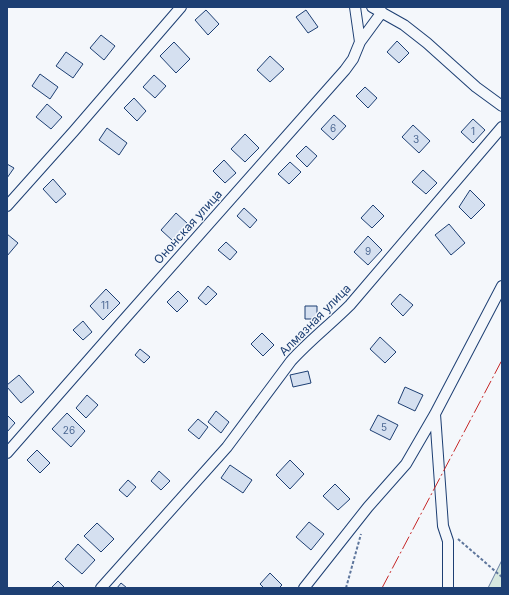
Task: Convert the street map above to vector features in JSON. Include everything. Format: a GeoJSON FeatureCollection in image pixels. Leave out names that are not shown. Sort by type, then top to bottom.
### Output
{"type":"FeatureCollection","features":[{"type":"Feature","properties":{"kind":"street"},"geometry":{"type":"LineString","coordinates":[[7,206],[181,7]]}},
{"type":"Feature","properties":{"kind":"street"},"geometry":{"type":"LineString","coordinates":[[355,7],[360,42]]}},
{"type":"Feature","properties":{"kind":"street"},"geometry":{"type":"LineString","coordinates":[[372,7],[404,25],[427,43],[465,78],[502,106]]}},
{"type":"Feature","properties":{"kind":"street","name":"Ононская улица"},"geometry":{"type":"LineString","coordinates":[[7,453],[120,323],[335,82],[353,58],[360,42],[382,12]]}},
{"type":"Feature","properties":{"kind":"street","name":"Алмазная улица"},"geometry":{"type":"LineString","coordinates":[[101,588],[227,447],[291,361],[350,305],[502,128]]}},
{"type":"Feature","properties":{"kind":"street"},"geometry":{"type":"LineString","coordinates":[[304,588],[368,508],[406,464],[502,286]]}},
{"type":"Feature","properties":{"kind":"street"},"geometry":{"type":"LineString","coordinates":[[434,414],[443,526],[448,542],[448,588]]}},
{"type":"Feature","properties":{"kind":"path"},"geometry":{"type":"LineString","coordinates":[[443,526],[502,578]]}},
{"type":"Feature","properties":{"kind":"path"},"geometry":{"type":"LineString","coordinates":[[346,588],[362,529]]}},
{"type":"Feature","properties":{"kind":"shaded area"},"geometry":{"type":"Polygon","coordinates":[[[502,560],[502,588],[488,588],[502,560]]]}},
{"type":"Feature","properties":{"kind":"building"},"geometry":{"type":"Polygon","coordinates":[[[206,10],[219,24],[208,35],[195,20],[206,10]]]}},
{"type":"Feature","properties":{"kind":"building"},"geometry":{"type":"Polygon","coordinates":[[[306,10],[318,27],[308,33],[296,17],[306,10]]]}},
{"type":"Feature","properties":{"kind":"building"},"geometry":{"type":"Polygon","coordinates":[[[101,35],[115,46],[104,60],[90,48],[101,35]]]}},
{"type":"Feature","properties":{"kind":"building"},"geometry":{"type":"Polygon","coordinates":[[[397,41],[409,53],[399,63],[387,52],[397,41]]]}},
{"type":"Feature","properties":{"kind":"building"},"geometry":{"type":"Polygon","coordinates":[[[174,42],[190,59],[176,73],[160,56],[174,42]]]}},
{"type":"Feature","properties":{"kind":"building"},"geometry":{"type":"Polygon","coordinates":[[[66,52],[83,64],[73,78],[56,66],[66,52]]]}},
{"type":"Feature","properties":{"kind":"building"},"geometry":{"type":"Polygon","coordinates":[[[270,56],[284,69],[270,82],[257,70],[270,56]]]}},
{"type":"Feature","properties":{"kind":"building"},"geometry":{"type":"Polygon","coordinates":[[[40,74],[58,87],[50,99],[32,86],[40,74]]]}},
{"type":"Feature","properties":{"kind":"building"},"geometry":{"type":"Polygon","coordinates":[[[154,75],[166,86],[155,98],[143,87],[154,75]]]}},
{"type":"Feature","properties":{"kind":"building"},"geometry":{"type":"Polygon","coordinates":[[[365,87],[377,98],[368,108],[356,96],[365,87]]]}},
{"type":"Feature","properties":{"kind":"building"},"geometry":{"type":"Polygon","coordinates":[[[134,98],[146,111],[137,121],[124,108],[134,98]]]}},
{"type":"Feature","properties":{"kind":"building"},"geometry":{"type":"Polygon","coordinates":[[[47,104],[62,117],[51,129],[36,117],[47,104]]]}},
{"type":"Feature","properties":{"kind":"building"},"geometry":{"type":"Polygon","coordinates":[[[334,115],[346,126],[333,140],[321,129],[334,115]]]}},
{"type":"Feature","properties":{"kind":"building"},"geometry":{"type":"Polygon","coordinates":[[[473,119],[485,130],[473,143],[461,132],[473,119]]]}},
{"type":"Feature","properties":{"kind":"building"},"geometry":{"type":"Polygon","coordinates":[[[413,125],[430,141],[419,153],[402,137],[413,125]]]}},
{"type":"Feature","properties":{"kind":"building"},"geometry":{"type":"Polygon","coordinates":[[[107,128],[127,143],[119,155],[99,140],[107,128]]]}},
{"type":"Feature","properties":{"kind":"building"},"geometry":{"type":"Polygon","coordinates":[[[245,134],[259,148],[245,162],[231,149],[245,134]]]}},
{"type":"Feature","properties":{"kind":"building"},"geometry":{"type":"Polygon","coordinates":[[[306,146],[317,156],[307,167],[296,156],[306,146]]]}},
{"type":"Feature","properties":{"kind":"building"},"geometry":{"type":"Polygon","coordinates":[[[224,160],[236,173],[225,183],[213,171],[224,160]]]}},
{"type":"Feature","properties":{"kind":"building"},"geometry":{"type":"Polygon","coordinates":[[[290,162],[301,172],[289,184],[278,174],[290,162]]]}},
{"type":"Feature","properties":{"kind":"building"},"geometry":{"type":"Polygon","coordinates":[[[7,164],[14,168],[7,178],[7,164]]]}},
{"type":"Feature","properties":{"kind":"building"},"geometry":{"type":"Polygon","coordinates":[[[423,170],[437,183],[426,194],[412,182],[423,170]]]}},
{"type":"Feature","properties":{"kind":"building"},"geometry":{"type":"Polygon","coordinates":[[[53,179],[66,194],[56,203],[43,189],[53,179]]]}},
{"type":"Feature","properties":{"kind":"building"},"geometry":{"type":"Polygon","coordinates":[[[470,190],[485,205],[471,219],[459,207],[470,190]]]}},
{"type":"Feature","properties":{"kind":"building"},"geometry":{"type":"Polygon","coordinates":[[[373,205],[384,216],[372,228],[361,218],[373,205]]]}},
{"type":"Feature","properties":{"kind":"building"},"geometry":{"type":"Polygon","coordinates":[[[244,208],[257,220],[250,228],[237,216],[244,208]]]}},
{"type":"Feature","properties":{"kind":"building"},"geometry":{"type":"Polygon","coordinates":[[[176,213],[188,224],[173,241],[161,230],[176,213]]]}},
{"type":"Feature","properties":{"kind":"building"},"geometry":{"type":"Polygon","coordinates":[[[449,224],[465,243],[451,255],[435,235],[449,224]]]}},
{"type":"Feature","properties":{"kind":"building"},"geometry":{"type":"Polygon","coordinates":[[[7,234],[18,243],[7,256],[7,234]]]}},
{"type":"Feature","properties":{"kind":"building"},"geometry":{"type":"Polygon","coordinates":[[[368,236],[382,250],[368,265],[354,252],[368,236]]]}},
{"type":"Feature","properties":{"kind":"building"},"geometry":{"type":"Polygon","coordinates":[[[226,242],[237,252],[230,260],[218,250],[226,242]]]}},
{"type":"Feature","properties":{"kind":"building"},"geometry":{"type":"Polygon","coordinates":[[[208,286],[217,294],[206,305],[198,298],[208,286]]]}},
{"type":"Feature","properties":{"kind":"building"},"geometry":{"type":"Polygon","coordinates":[[[106,289],[120,303],[103,320],[90,306],[106,289]]]}},
{"type":"Feature","properties":{"kind":"building"},"geometry":{"type":"Polygon","coordinates":[[[178,291],[188,301],[177,312],[167,302],[178,291]]]}},
{"type":"Feature","properties":{"kind":"building"},"geometry":{"type":"Polygon","coordinates":[[[400,294],[413,305],[403,316],[391,304],[400,294]]]}},
{"type":"Feature","properties":{"kind":"building"},"geometry":{"type":"Polygon","coordinates":[[[305,306],[317,306],[317,319],[305,319],[305,306]]]}},
{"type":"Feature","properties":{"kind":"building"},"geometry":{"type":"Polygon","coordinates":[[[83,321],[92,332],[83,340],[73,330],[83,321]]]}},
{"type":"Feature","properties":{"kind":"building"},"geometry":{"type":"Polygon","coordinates":[[[262,333],[274,345],[263,356],[251,344],[262,333]]]}},
{"type":"Feature","properties":{"kind":"building"},"geometry":{"type":"Polygon","coordinates":[[[380,337],[396,352],[385,363],[370,349],[380,337]]]}},
{"type":"Feature","properties":{"kind":"building"},"geometry":{"type":"Polygon","coordinates":[[[140,349],[150,357],[144,363],[135,355],[140,349]]]}},
{"type":"Feature","properties":{"kind":"building"},"geometry":{"type":"Polygon","coordinates":[[[308,371],[311,383],[293,387],[290,375],[308,371]]]}},
{"type":"Feature","properties":{"kind":"building"},"geometry":{"type":"Polygon","coordinates":[[[19,375],[34,392],[21,403],[7,387],[7,385],[19,375]]]}},
{"type":"Feature","properties":{"kind":"building"},"geometry":{"type":"Polygon","coordinates":[[[405,387],[423,395],[415,411],[398,403],[405,387]]]}},
{"type":"Feature","properties":{"kind":"building"},"geometry":{"type":"Polygon","coordinates":[[[87,395],[98,405],[86,418],[76,408],[87,395]]]}},
{"type":"Feature","properties":{"kind":"building"},"geometry":{"type":"Polygon","coordinates":[[[216,411],[229,422],[221,433],[208,422],[216,411]]]}},
{"type":"Feature","properties":{"kind":"building"},"geometry":{"type":"Polygon","coordinates":[[[67,413],[85,431],[71,447],[52,429],[67,413]]]}},
{"type":"Feature","properties":{"kind":"building"},"geometry":{"type":"Polygon","coordinates":[[[7,415],[15,423],[7,432],[7,415]]]}},
{"type":"Feature","properties":{"kind":"building"},"geometry":{"type":"Polygon","coordinates":[[[378,415],[398,425],[390,440],[370,430],[378,415]]]}},
{"type":"Feature","properties":{"kind":"building"},"geometry":{"type":"Polygon","coordinates":[[[198,419],[208,427],[199,439],[188,430],[198,419]]]}},
{"type":"Feature","properties":{"kind":"building"},"geometry":{"type":"Polygon","coordinates":[[[37,450],[50,463],[40,473],[27,460],[37,450]]]}},
{"type":"Feature","properties":{"kind":"building"},"geometry":{"type":"Polygon","coordinates":[[[290,460],[304,474],[290,489],[276,475],[290,460]]]}},
{"type":"Feature","properties":{"kind":"building"},"geometry":{"type":"Polygon","coordinates":[[[230,465],[252,480],[243,493],[221,478],[230,465]]]}},
{"type":"Feature","properties":{"kind":"building"},"geometry":{"type":"Polygon","coordinates":[[[159,471],[170,481],[161,490],[151,481],[159,471]]]}},
{"type":"Feature","properties":{"kind":"building"},"geometry":{"type":"Polygon","coordinates":[[[128,480],[136,487],[127,497],[119,490],[128,480]]]}},
{"type":"Feature","properties":{"kind":"building"},"geometry":{"type":"Polygon","coordinates":[[[335,484],[350,499],[338,510],[323,496],[335,484]]]}},
{"type":"Feature","properties":{"kind":"building"},"geometry":{"type":"Polygon","coordinates":[[[309,522],[324,534],[311,550],[296,537],[309,522]]]}},
{"type":"Feature","properties":{"kind":"building"},"geometry":{"type":"Polygon","coordinates":[[[97,523],[114,539],[101,552],[84,536],[97,523]]]}},
{"type":"Feature","properties":{"kind":"building"},"geometry":{"type":"Polygon","coordinates":[[[78,544],[95,560],[82,574],[65,559],[78,544]]]}},
{"type":"Feature","properties":{"kind":"building"},"geometry":{"type":"Polygon","coordinates":[[[270,573],[282,585],[279,588],[264,588],[260,584],[270,573]]]}},
{"type":"Feature","properties":{"kind":"building"},"geometry":{"type":"Polygon","coordinates":[[[58,581],[65,588],[51,588],[58,581]]]}},
{"type":"Feature","properties":{"kind":"building"},"geometry":{"type":"Polygon","coordinates":[[[121,583],[127,588],[117,588],[121,583]]]}},
{"type":"Feature","properties":{"kind":"power"},"geometry":{"type":"LineString","coordinates":[[382,588],[502,360]]}}]}
